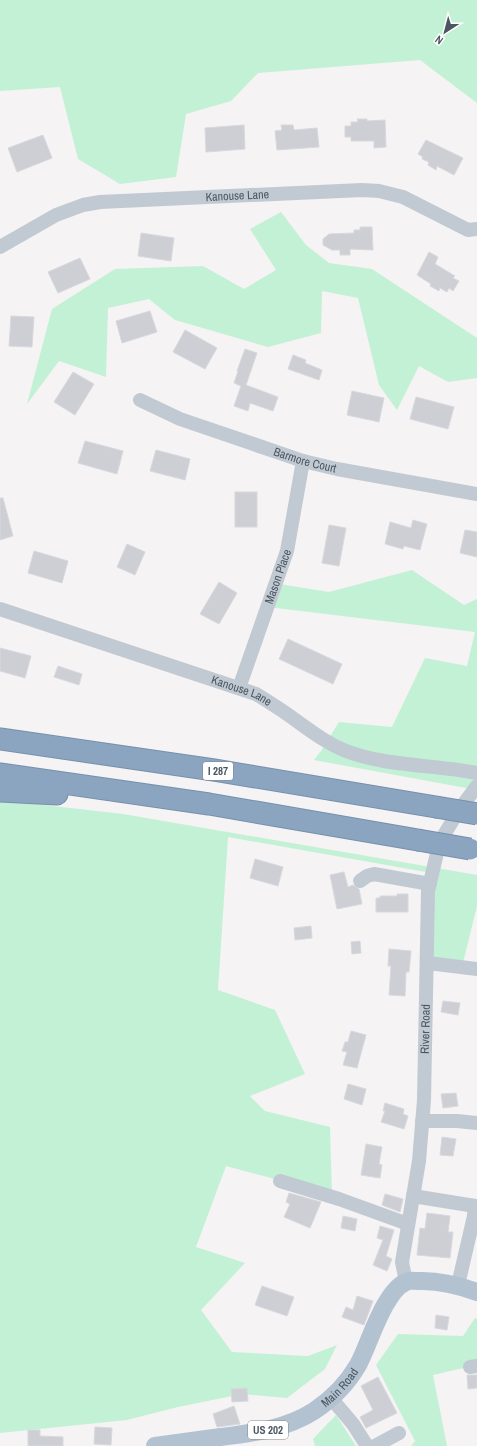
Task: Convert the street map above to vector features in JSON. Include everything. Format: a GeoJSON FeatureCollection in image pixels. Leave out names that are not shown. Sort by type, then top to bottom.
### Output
{"type":"FeatureCollection","features":[{"type":"Feature","properties":{"kind":"highway","name":"I 287"},"geometry":{"type":"LineString","coordinates":[[0,739],[206,769],[477,814]]}},
{"type":"Feature","properties":{"kind":"highway"},"geometry":{"type":"LineString","coordinates":[[0,774],[209,804],[474,850]]}},
{"type":"Feature","properties":{"kind":"highway"},"geometry":{"type":"LineString","coordinates":[[0,791],[209,804]]}},
{"type":"Feature","properties":{"kind":"main road"},"geometry":{"type":"LineString","coordinates":[[406,1282],[430,1281],[458,1285],[477,1292]]}},
{"type":"Feature","properties":{"kind":"main road","name":"Main Road"},"geometry":{"type":"LineString","coordinates":[[155,1446],[245,1440],[280,1427],[313,1411],[342,1388],[358,1364],[379,1316],[392,1293],[406,1282]]}},
{"type":"Feature","properties":{"kind":"street","name":"Kanouse Lane"},"geometry":{"type":"LineString","coordinates":[[0,247],[56,215],[83,205],[100,202],[362,190],[379,191],[403,197],[468,230],[477,229]]}},
{"type":"Feature","properties":{"kind":"street","name":"Barmore Court"},"geometry":{"type":"LineString","coordinates":[[140,400],[180,419],[303,461],[337,469],[477,494]]}},
{"type":"Feature","properties":{"kind":"street","name":"Mason Place"},"geometry":{"type":"LineString","coordinates":[[239,688],[287,551],[303,461]]}},
{"type":"Feature","properties":{"kind":"street","name":"Kanouse Lane"},"geometry":{"type":"LineString","coordinates":[[0,609],[256,694],[294,719],[313,734],[332,745],[366,758],[412,766],[462,770],[477,773]]}},
{"type":"Feature","properties":{"kind":"street","name":"River Road"},"geometry":{"type":"LineString","coordinates":[[406,1282],[402,1262],[419,1161],[422,1121],[428,963],[428,894],[438,849],[444,835],[456,814],[477,786]]}},
{"type":"Feature","properties":{"kind":"street"},"geometry":{"type":"LineString","coordinates":[[360,881],[367,876],[374,874],[430,884]]}},
{"type":"Feature","properties":{"kind":"street"},"geometry":{"type":"LineString","coordinates":[[428,963],[477,969]]}},
{"type":"Feature","properties":{"kind":"street"},"geometry":{"type":"LineString","coordinates":[[422,1121],[477,1123]]}},
{"type":"Feature","properties":{"kind":"street"},"geometry":{"type":"LineString","coordinates":[[280,1181],[339,1199],[408,1224]]}},
{"type":"Feature","properties":{"kind":"street"},"geometry":{"type":"LineString","coordinates":[[413,1196],[475,1206],[475,1216],[458,1285]]}},
{"type":"Feature","properties":{"kind":"street"},"geometry":{"type":"LineString","coordinates":[[331,1398],[353,1424],[367,1446]]}},
{"type":"Feature","properties":{"kind":"street"},"geometry":{"type":"LineString","coordinates":[[375,1446],[399,1432]]}},
{"type":"Feature","properties":{"kind":"green space"},"geometry":{"type":"Polygon","coordinates":[[[0,0],[477,0],[477,103],[420,60],[258,73],[231,101],[186,114],[176,177],[120,184],[78,159],[60,87],[0,91],[0,0]]]}},
{"type":"Feature","properties":{"kind":"green space"},"geometry":{"type":"Polygon","coordinates":[[[281,212],[306,245],[329,263],[372,269],[477,338],[477,378],[448,382],[419,366],[397,410],[379,385],[358,298],[322,291],[321,333],[268,347],[175,320],[149,299],[108,308],[106,377],[59,361],[27,404],[52,309],[115,269],[203,266],[244,289],[276,270],[250,229],[281,212]]]}},
{"type":"Feature","properties":{"kind":"green space"},"geometry":{"type":"Polygon","coordinates":[[[412,570],[464,605],[477,599],[477,790],[314,760],[339,722],[392,727],[425,658],[467,666],[475,632],[268,607],[273,583],[329,592],[412,570]]]}},
{"type":"Feature","properties":{"kind":"green space"},"geometry":{"type":"Polygon","coordinates":[[[0,800],[123,814],[477,875],[477,906],[463,963],[423,960],[426,872],[228,837],[218,990],[275,1010],[305,1074],[250,1096],[265,1111],[330,1127],[332,1194],[226,1166],[196,1247],[245,1263],[201,1310],[232,1352],[308,1356],[337,1345],[325,1369],[287,1398],[242,1394],[178,1407],[127,1420],[0,1433],[0,800]]]}},
{"type":"Feature","properties":{"kind":"green space"},"geometry":{"type":"Polygon","coordinates":[[[475,1318],[477,1319],[477,1365],[433,1375],[447,1446],[411,1446],[415,1441],[376,1365],[398,1334],[463,1336],[475,1318]]]}},
{"type":"Feature","properties":{"kind":"green space"},"geometry":{"type":"Polygon","coordinates":[[[336,1415],[356,1446],[315,1446],[313,1439],[336,1415]]]}},
{"type":"Feature","properties":{"kind":"building"},"geometry":{"type":"Polygon","coordinates":[[[357,119],[367,119],[367,121],[385,120],[386,147],[374,148],[374,141],[351,141],[351,137],[345,137],[345,126],[351,126],[351,122],[358,122],[357,119]]]}},
{"type":"Feature","properties":{"kind":"building"},"geometry":{"type":"Polygon","coordinates":[[[244,125],[245,149],[206,152],[205,128],[244,125]]]}},
{"type":"Feature","properties":{"kind":"building"},"geometry":{"type":"Polygon","coordinates":[[[281,125],[293,125],[294,130],[317,128],[319,147],[277,150],[275,131],[282,130],[281,125]]]}},
{"type":"Feature","properties":{"kind":"building"},"geometry":{"type":"Polygon","coordinates":[[[43,135],[52,158],[17,172],[8,148],[43,135]]]}},
{"type":"Feature","properties":{"kind":"building"},"geometry":{"type":"Polygon","coordinates":[[[426,140],[463,158],[454,175],[437,166],[436,170],[428,165],[429,162],[422,159],[423,157],[418,154],[426,140]]]}},
{"type":"Feature","properties":{"kind":"building"},"geometry":{"type":"Polygon","coordinates":[[[360,227],[372,227],[373,250],[350,249],[350,255],[340,255],[340,250],[332,250],[323,245],[323,239],[329,234],[354,233],[354,230],[360,230],[360,227]]]}},
{"type":"Feature","properties":{"kind":"building"},"geometry":{"type":"Polygon","coordinates":[[[141,233],[174,238],[171,261],[138,256],[141,233]]]}},
{"type":"Feature","properties":{"kind":"building"},"geometry":{"type":"Polygon","coordinates":[[[429,252],[438,257],[435,264],[455,276],[453,278],[459,281],[453,291],[449,288],[447,292],[440,288],[439,291],[430,286],[431,284],[417,275],[429,252]]]}},
{"type":"Feature","properties":{"kind":"building"},"geometry":{"type":"Polygon","coordinates":[[[80,258],[90,279],[58,293],[48,272],[80,258]]]}},
{"type":"Feature","properties":{"kind":"building"},"geometry":{"type":"Polygon","coordinates":[[[150,311],[157,332],[122,343],[116,321],[150,311]]]}},
{"type":"Feature","properties":{"kind":"building"},"geometry":{"type":"Polygon","coordinates":[[[11,316],[34,317],[32,347],[9,346],[11,316]]]}},
{"type":"Feature","properties":{"kind":"building"},"geometry":{"type":"Polygon","coordinates":[[[185,330],[217,348],[205,369],[173,352],[185,330]]]}},
{"type":"Feature","properties":{"kind":"building"},"geometry":{"type":"Polygon","coordinates":[[[245,349],[257,353],[246,385],[278,397],[273,411],[250,403],[248,411],[234,406],[241,386],[234,383],[245,349]]]}},
{"type":"Feature","properties":{"kind":"building"},"geometry":{"type":"Polygon","coordinates":[[[293,355],[306,360],[305,363],[322,370],[319,380],[288,369],[293,355]]]}},
{"type":"Feature","properties":{"kind":"building"},"geometry":{"type":"Polygon","coordinates":[[[73,372],[94,384],[75,415],[54,402],[73,372]]]}},
{"type":"Feature","properties":{"kind":"building"},"geometry":{"type":"Polygon","coordinates":[[[352,391],[384,398],[379,422],[347,415],[352,391]]]}},
{"type":"Feature","properties":{"kind":"building"},"geometry":{"type":"Polygon","coordinates":[[[416,397],[454,407],[448,429],[410,419],[416,397]]]}},
{"type":"Feature","properties":{"kind":"building"},"geometry":{"type":"Polygon","coordinates":[[[85,441],[123,451],[117,474],[78,463],[85,441]]]}},
{"type":"Feature","properties":{"kind":"building"},"geometry":{"type":"Polygon","coordinates":[[[156,450],[190,459],[185,480],[150,471],[156,450]]]}},
{"type":"Feature","properties":{"kind":"building"},"geometry":{"type":"Polygon","coordinates":[[[235,492],[257,492],[257,527],[235,527],[235,492]]]}},
{"type":"Feature","properties":{"kind":"building"},"geometry":{"type":"Polygon","coordinates":[[[0,498],[3,498],[13,536],[0,540],[0,498]]]}},
{"type":"Feature","properties":{"kind":"building"},"geometry":{"type":"Polygon","coordinates":[[[413,520],[427,524],[420,550],[404,546],[403,549],[385,544],[390,522],[411,528],[413,520]]]}},
{"type":"Feature","properties":{"kind":"building"},"geometry":{"type":"Polygon","coordinates":[[[329,525],[346,528],[339,566],[322,563],[329,525]]]}},
{"type":"Feature","properties":{"kind":"building"},"geometry":{"type":"Polygon","coordinates":[[[465,530],[477,532],[477,557],[460,553],[465,530]]]}},
{"type":"Feature","properties":{"kind":"building"},"geometry":{"type":"Polygon","coordinates":[[[127,544],[145,552],[135,575],[117,567],[127,544]]]}},
{"type":"Feature","properties":{"kind":"building"},"geometry":{"type":"Polygon","coordinates":[[[34,551],[68,561],[62,583],[28,573],[34,551]]]}},
{"type":"Feature","properties":{"kind":"building"},"geometry":{"type":"Polygon","coordinates":[[[219,582],[237,593],[219,624],[200,614],[219,582]]]}},
{"type":"Feature","properties":{"kind":"building"},"geometry":{"type":"Polygon","coordinates":[[[288,639],[342,664],[333,684],[279,659],[288,639]]]}},
{"type":"Feature","properties":{"kind":"building"},"geometry":{"type":"Polygon","coordinates":[[[0,648],[31,656],[25,678],[0,671],[0,648]]]}},
{"type":"Feature","properties":{"kind":"building"},"geometry":{"type":"Polygon","coordinates":[[[58,666],[82,674],[79,685],[54,677],[58,666]]]}},
{"type":"Feature","properties":{"kind":"building"},"geometry":{"type":"Polygon","coordinates":[[[255,859],[283,867],[278,886],[250,878],[255,859]]]}},
{"type":"Feature","properties":{"kind":"building"},"geometry":{"type":"Polygon","coordinates":[[[344,872],[348,887],[353,885],[359,889],[362,904],[337,909],[330,875],[344,872]]]}},
{"type":"Feature","properties":{"kind":"building"},"geometry":{"type":"Polygon","coordinates":[[[397,894],[408,894],[408,912],[376,912],[376,898],[380,898],[380,896],[397,896],[397,894]]]}},
{"type":"Feature","properties":{"kind":"building"},"geometry":{"type":"Polygon","coordinates":[[[311,926],[312,938],[295,940],[294,928],[311,926]]]}},
{"type":"Feature","properties":{"kind":"building"},"geometry":{"type":"Polygon","coordinates":[[[360,941],[361,953],[352,954],[351,942],[360,941]]]}},
{"type":"Feature","properties":{"kind":"building"},"geometry":{"type":"Polygon","coordinates":[[[389,949],[411,951],[409,972],[406,972],[405,996],[389,995],[391,966],[388,966],[389,949]]]}},
{"type":"Feature","properties":{"kind":"building"},"geometry":{"type":"Polygon","coordinates":[[[443,1001],[460,1003],[458,1015],[441,1012],[443,1001]]]}},
{"type":"Feature","properties":{"kind":"building"},"geometry":{"type":"Polygon","coordinates":[[[351,1031],[366,1035],[357,1068],[343,1065],[347,1052],[342,1051],[345,1042],[348,1042],[351,1031]]]}},
{"type":"Feature","properties":{"kind":"building"},"geometry":{"type":"Polygon","coordinates":[[[348,1084],[366,1089],[362,1105],[344,1099],[348,1084]]]}},
{"type":"Feature","properties":{"kind":"building"},"geometry":{"type":"Polygon","coordinates":[[[456,1093],[458,1106],[443,1108],[441,1094],[456,1093]]]}},
{"type":"Feature","properties":{"kind":"building"},"geometry":{"type":"Polygon","coordinates":[[[385,1103],[404,1109],[403,1114],[408,1116],[404,1129],[381,1122],[385,1111],[383,1111],[385,1103]]]}},
{"type":"Feature","properties":{"kind":"building"},"geometry":{"type":"Polygon","coordinates":[[[442,1137],[456,1139],[453,1156],[440,1155],[442,1137]]]}},
{"type":"Feature","properties":{"kind":"building"},"geometry":{"type":"Polygon","coordinates":[[[366,1144],[382,1147],[379,1164],[382,1165],[380,1178],[361,1175],[366,1144]]]}},
{"type":"Feature","properties":{"kind":"building"},"geometry":{"type":"Polygon","coordinates":[[[289,1193],[321,1202],[310,1228],[284,1217],[290,1204],[286,1202],[289,1193]]]}},
{"type":"Feature","properties":{"kind":"building"},"geometry":{"type":"Polygon","coordinates":[[[385,1194],[403,1199],[400,1212],[382,1205],[385,1194]]]}},
{"type":"Feature","properties":{"kind":"building"},"geometry":{"type":"Polygon","coordinates":[[[427,1213],[450,1216],[448,1232],[453,1232],[450,1258],[417,1255],[420,1228],[425,1229],[427,1213]]]}},
{"type":"Feature","properties":{"kind":"building"},"geometry":{"type":"Polygon","coordinates":[[[343,1216],[357,1219],[355,1231],[341,1228],[343,1216]]]}},
{"type":"Feature","properties":{"kind":"building"},"geometry":{"type":"Polygon","coordinates":[[[380,1226],[394,1230],[386,1256],[392,1259],[387,1271],[373,1265],[383,1240],[377,1238],[380,1226]]]}},
{"type":"Feature","properties":{"kind":"building"},"geometry":{"type":"Polygon","coordinates":[[[262,1286],[294,1297],[287,1316],[255,1305],[262,1286]]]}},
{"type":"Feature","properties":{"kind":"building"},"geometry":{"type":"Polygon","coordinates":[[[357,1296],[373,1301],[364,1325],[342,1317],[346,1307],[353,1310],[357,1296]]]}},
{"type":"Feature","properties":{"kind":"building"},"geometry":{"type":"Polygon","coordinates":[[[436,1315],[449,1317],[447,1330],[435,1328],[436,1315]]]}},
{"type":"Feature","properties":{"kind":"building"},"geometry":{"type":"Polygon","coordinates":[[[467,1375],[477,1375],[477,1388],[468,1389],[467,1375]]]}},
{"type":"Feature","properties":{"kind":"building"},"geometry":{"type":"Polygon","coordinates":[[[378,1377],[397,1413],[366,1428],[360,1417],[373,1410],[361,1386],[378,1377]]]}},
{"type":"Feature","properties":{"kind":"building"},"geometry":{"type":"Polygon","coordinates":[[[247,1388],[248,1401],[232,1402],[231,1389],[247,1388]]]}},
{"type":"Feature","properties":{"kind":"building"},"geometry":{"type":"Polygon","coordinates":[[[234,1406],[240,1424],[217,1427],[213,1414],[234,1406]]]}},
{"type":"Feature","properties":{"kind":"building"},"geometry":{"type":"Polygon","coordinates":[[[95,1427],[112,1428],[111,1445],[94,1444],[95,1427]]]}},
{"type":"Feature","properties":{"kind":"building"},"geometry":{"type":"Polygon","coordinates":[[[28,1430],[40,1430],[40,1436],[63,1437],[63,1446],[28,1446],[28,1430]]]}}]}
